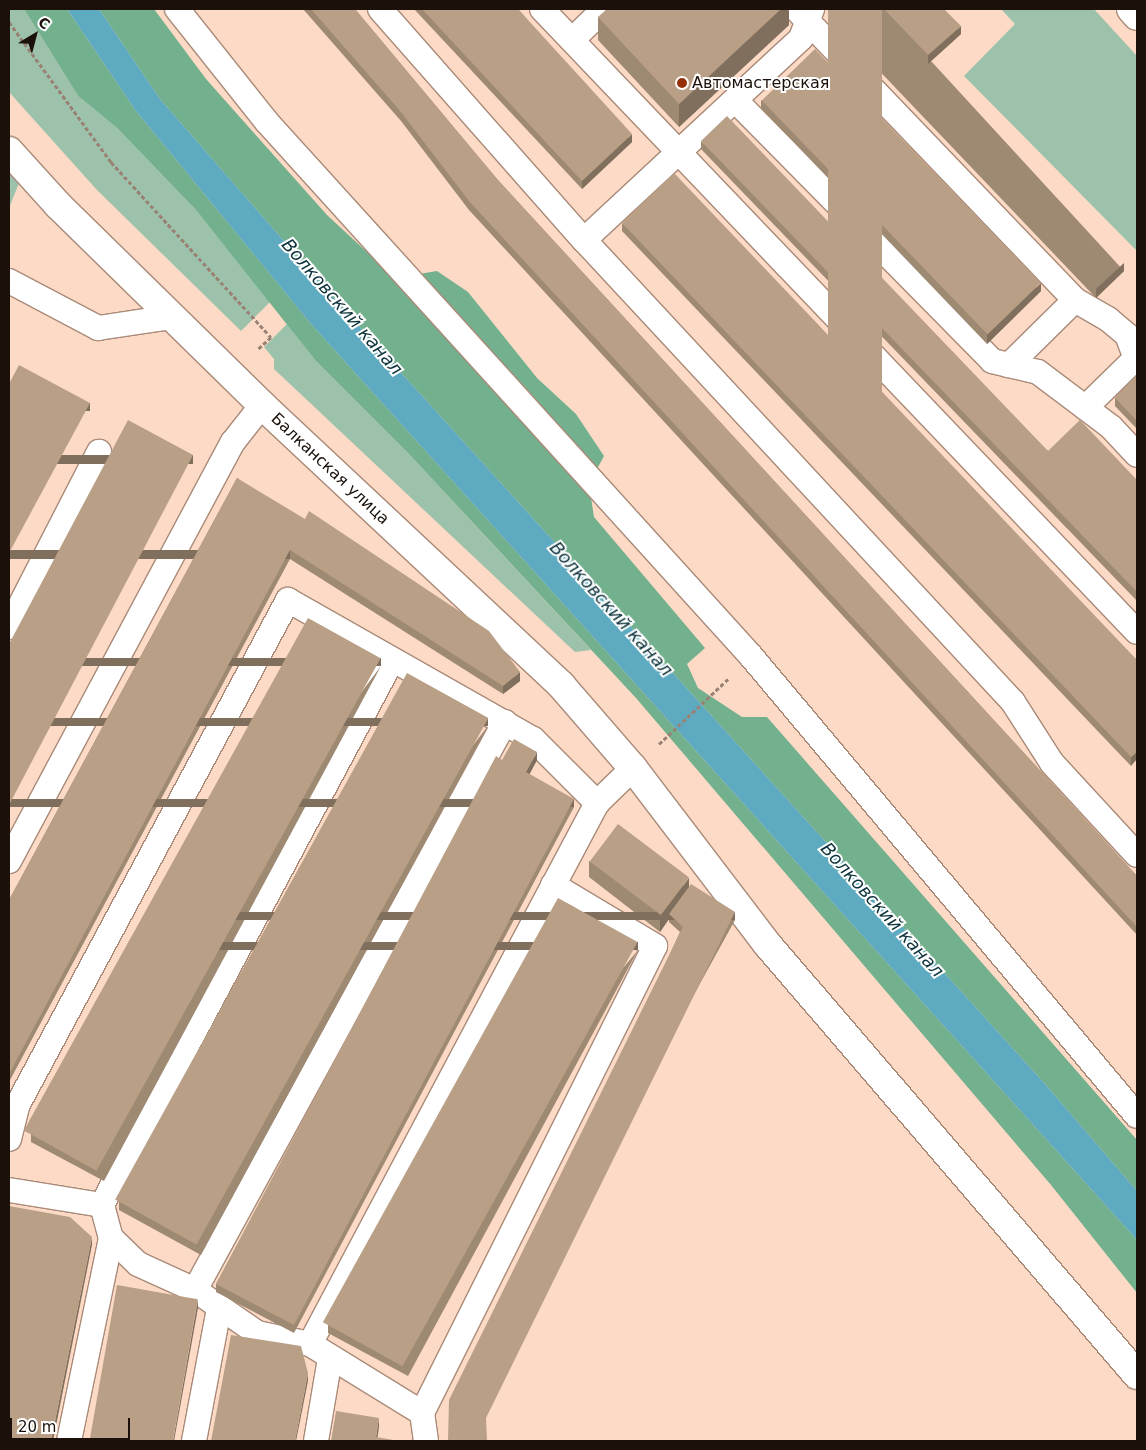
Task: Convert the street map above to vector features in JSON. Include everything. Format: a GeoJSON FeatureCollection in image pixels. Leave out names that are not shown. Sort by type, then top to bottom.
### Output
{"type":"FeatureCollection","features":[{"type":"Feature","properties":{"kind":"street"},"geometry":{"type":"LineString","coordinates":[[1131,9],[1137,16]]}},
{"type":"Feature","properties":{"kind":"street","name":"Балканская улица"},"geometry":{"type":"LineString","coordinates":[[9,151],[58,205],[262,405],[561,685],[641,778],[767,944],[1137,1375]]}},
{"type":"Feature","properties":{"kind":"lane"},"geometry":{"type":"LineString","coordinates":[[177,9],[266,121],[751,656],[1137,1116]]}},
{"type":"Feature","properties":{"kind":"lane"},"geometry":{"type":"LineString","coordinates":[[380,9],[584,240],[1013,702],[1052,763],[1134,846]]}},
{"type":"Feature","properties":{"kind":"lane"},"geometry":{"type":"LineString","coordinates":[[542,9],[1137,632]]}},
{"type":"Feature","properties":{"kind":"lane"},"geometry":{"type":"LineString","coordinates":[[572,40],[604,9]]}},
{"type":"Feature","properties":{"kind":"lane"},"geometry":{"type":"LineString","coordinates":[[584,240],[801,38],[805,13]]}},
{"type":"Feature","properties":{"kind":"lane"},"geometry":{"type":"LineString","coordinates":[[805,13],[1075,300],[1108,318],[1127,336],[1136,358],[1085,408]]}},
{"type":"Feature","properties":{"kind":"lane"},"geometry":{"type":"LineString","coordinates":[[735,100],[992,361],[1038,372],[1111,427],[1137,455]]}},
{"type":"Feature","properties":{"kind":"lane"},"geometry":{"type":"LineString","coordinates":[[9,281],[98,328],[172,317]]}},
{"type":"Feature","properties":{"kind":"lane"},"geometry":{"type":"LineString","coordinates":[[1009,365],[1075,300]]}},
{"type":"Feature","properties":{"kind":"lane"},"geometry":{"type":"LineString","coordinates":[[9,861],[233,442],[262,405]]}},
{"type":"Feature","properties":{"kind":"lane"},"geometry":{"type":"LineString","coordinates":[[9,627],[99,452]]}},
{"type":"Feature","properties":{"kind":"lane"},"geometry":{"type":"LineString","coordinates":[[9,1139],[17,1106],[288,600],[533,739],[597,803]]}},
{"type":"Feature","properties":{"kind":"lane"},"geometry":{"type":"LineString","coordinates":[[69,1441],[111,1238],[102,1205],[392,660]]}},
{"type":"Feature","properties":{"kind":"lane"},"geometry":{"type":"LineString","coordinates":[[195,1290],[505,722]]}},
{"type":"Feature","properties":{"kind":"lane"},"geometry":{"type":"LineString","coordinates":[[310,1344],[597,803],[641,778]]}},
{"type":"Feature","properties":{"kind":"lane"},"geometry":{"type":"LineString","coordinates":[[426,1441],[422,1412],[655,946],[553,885]]}},
{"type":"Feature","properties":{"kind":"lane"},"geometry":{"type":"LineString","coordinates":[[9,1190],[102,1205]]}},
{"type":"Feature","properties":{"kind":"lane"},"geometry":{"type":"LineString","coordinates":[[111,1238],[138,1264],[195,1290],[219,1309],[257,1333],[310,1344],[330,1358],[422,1412]]}},
{"type":"Feature","properties":{"kind":"lane"},"geometry":{"type":"LineString","coordinates":[[194,1441],[219,1309]]}},
{"type":"Feature","properties":{"kind":"lane"},"geometry":{"type":"LineString","coordinates":[[316,1441],[330,1358]]}},
{"type":"Feature","properties":{"kind":"path"},"geometry":{"type":"LineString","coordinates":[[9,22],[111,162],[271,337]]}},
{"type":"Feature","properties":{"kind":"path"},"geometry":{"type":"LineString","coordinates":[[657,745],[731,676]]}},
{"type":"Feature","properties":{"kind":"green space"},"geometry":{"type":"Polygon","coordinates":[[[9,9],[24,9],[78,96],[117,128],[196,210],[270,302],[241,331],[97,190],[9,92],[9,9]]]}},
{"type":"Feature","properties":{"kind":"green space"},"geometry":{"type":"Polygon","coordinates":[[[24,9],[67,9],[136,111],[311,324],[1137,1240],[1137,1293],[1051,1185],[636,698],[408,453],[316,361],[196,210],[117,128],[78,96],[24,9]]]}},
{"type":"Feature","properties":{"kind":"green space"},"geometry":{"type":"Polygon","coordinates":[[[99,9],[154,9],[206,79],[327,215],[395,278],[437,271],[468,292],[537,378],[576,414],[604,456],[589,484],[594,517],[705,648],[687,664],[698,688],[742,717],[767,717],[1137,1140],[1137,1191],[1045,1084],[338,303],[160,99],[99,9]]]}},
{"type":"Feature","properties":{"kind":"green space"},"geometry":{"type":"Polygon","coordinates":[[[1001,9],[1094,9],[1137,56],[1137,251],[964,76],[1015,24],[1001,9]]]}},
{"type":"Feature","properties":{"kind":"green space"},"geometry":{"type":"Polygon","coordinates":[[[9,172],[19,183],[9,208],[9,172]]]}},
{"type":"Feature","properties":{"kind":"green space"},"geometry":{"type":"Polygon","coordinates":[[[287,324],[316,361],[408,453],[591,650],[575,652],[274,369],[274,359],[264,347],[287,324]]]}},
{"type":"Feature","properties":{"kind":"water","name":"Волковский канал"},"geometry":{"type":"Polygon","coordinates":[[[67,9],[99,9],[160,99],[338,303],[1045,1084],[1137,1191],[1137,1240],[311,324],[136,111],[67,9]]]}},
{"type":"Feature","properties":{"kind":"building"},"geometry":{"type":"Polygon","coordinates":[[[311,9],[355,9],[497,179],[1137,876],[1137,927],[469,201],[401,112],[311,9]]]}},
{"type":"Feature","properties":{"kind":"building"},"geometry":{"type":"Polygon","coordinates":[[[422,9],[518,9],[632,134],[582,181],[422,9]]]}},
{"type":"Feature","properties":{"kind":"building","name":"Автомастерская"},"geometry":{"type":"Polygon","coordinates":[[[607,9],[781,9],[679,104],[598,17],[607,9]]]}},
{"type":"Feature","properties":{"kind":"building"},"geometry":{"type":"Polygon","coordinates":[[[828,9],[882,9],[882,397],[828,397],[828,9]]]}},
{"type":"Feature","properties":{"kind":"building"},"geometry":{"type":"Polygon","coordinates":[[[884,9],[944,9],[961,26],[928,55],[884,9]]]}},
{"type":"Feature","properties":{"kind":"building"},"geometry":{"type":"Polygon","coordinates":[[[815,49],[1041,283],[988,334],[762,100],[815,49]]]}},
{"type":"Feature","properties":{"kind":"building"},"geometry":{"type":"Polygon","coordinates":[[[727,116],[1048,451],[1080,420],[1137,480],[1137,592],[701,141],[727,116]]]}},
{"type":"Feature","properties":{"kind":"building"},"geometry":{"type":"Polygon","coordinates":[[[674,173],[1137,660],[1137,751],[1131,757],[622,223],[674,173]]]}},
{"type":"Feature","properties":{"kind":"building"},"geometry":{"type":"Polygon","coordinates":[[[19,365],[90,403],[9,553],[9,384],[19,365]]]}},
{"type":"Feature","properties":{"kind":"building"},"geometry":{"type":"Polygon","coordinates":[[[1137,375],[1137,421],[1115,398],[1137,375]]]}},
{"type":"Feature","properties":{"kind":"building"},"geometry":{"type":"Polygon","coordinates":[[[128,420],[193,455],[9,805],[9,644],[128,420]]]}},
{"type":"Feature","properties":{"kind":"building"},"geometry":{"type":"Polygon","coordinates":[[[237,478],[305,519],[309,511],[489,631],[520,672],[503,686],[290,550],[9,1074],[9,900],[237,478]]]}},
{"type":"Feature","properties":{"kind":"building"},"geometry":{"type":"Polygon","coordinates":[[[308,618],[381,658],[96,1171],[24,1131],[308,618]]]}},
{"type":"Feature","properties":{"kind":"building"},"geometry":{"type":"Polygon","coordinates":[[[407,673],[488,718],[196,1245],[115,1200],[407,673]]]}},
{"type":"Feature","properties":{"kind":"building"},"geometry":{"type":"Polygon","coordinates":[[[514,739],[537,752],[526,772],[574,799],[294,1325],[216,1284],[496,756],[502,760],[514,739]]]}},
{"type":"Feature","properties":{"kind":"building"},"geometry":{"type":"Polygon","coordinates":[[[618,824],[689,878],[661,915],[590,862],[618,824]]]}},
{"type":"Feature","properties":{"kind":"building"},"geometry":{"type":"Polygon","coordinates":[[[691,884],[735,912],[486,1418],[487,1441],[448,1441],[449,1400],[683,927],[669,914],[691,884]]]}},
{"type":"Feature","properties":{"kind":"building"},"geometry":{"type":"Polygon","coordinates":[[[558,898],[638,942],[402,1366],[323,1322],[558,898]]]}},
{"type":"Feature","properties":{"kind":"building"},"geometry":{"type":"Polygon","coordinates":[[[9,1206],[70,1217],[92,1237],[51,1441],[9,1441],[9,1206]]]}},
{"type":"Feature","properties":{"kind":"building"},"geometry":{"type":"Polygon","coordinates":[[[117,1285],[198,1299],[173,1441],[90,1441],[117,1285]]]}},
{"type":"Feature","properties":{"kind":"building"},"geometry":{"type":"Polygon","coordinates":[[[231,1335],[301,1346],[308,1373],[295,1441],[211,1441],[231,1335]]]}},
{"type":"Feature","properties":{"kind":"building"},"geometry":{"type":"Polygon","coordinates":[[[336,1411],[379,1418],[376,1437],[399,1441],[331,1441],[336,1411]]]}},
{"type":"Feature","properties":{"kind":"place","name":"Автомастерская"},"geometry":{"type":"Point","coordinates":[682,83]}}]}
